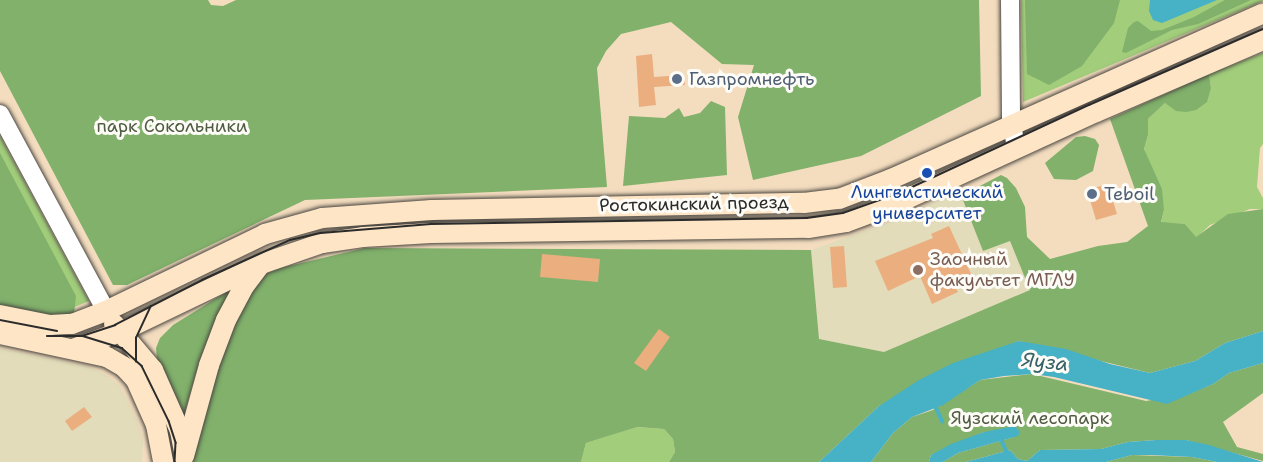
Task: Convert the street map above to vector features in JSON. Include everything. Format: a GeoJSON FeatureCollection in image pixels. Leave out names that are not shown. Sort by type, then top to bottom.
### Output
{"type":"FeatureCollection","features":[{"type":"Feature","properties":{"kind":"main road","name":"Ростокинский проезд"},"geometry":{"type":"LineString","coordinates":[[0,315],[72,324],[106,311],[241,244],[305,221],[358,213],[824,201],[873,186],[1263,13]]}},
{"type":"Feature","properties":{"kind":"main road","name":"Ростокинский проезд"},"geometry":{"type":"LineString","coordinates":[[73,349],[120,332],[261,264],[322,243],[363,237],[828,225],[866,216],[1263,40]]}},
{"type":"Feature","properties":{"kind":"main road"},"geometry":{"type":"LineString","coordinates":[[184,459],[209,365],[226,320],[245,285],[261,264]]}},
{"type":"Feature","properties":{"kind":"main road"},"geometry":{"type":"LineString","coordinates":[[106,311],[120,332],[153,370],[180,431],[184,459]]}},
{"type":"Feature","properties":{"kind":"main road"},"geometry":{"type":"LineString","coordinates":[[120,332],[136,380],[156,425],[163,462]]}},
{"type":"Feature","properties":{"kind":"main road"},"geometry":{"type":"LineString","coordinates":[[0,334],[73,349],[116,361],[136,380]]}},
{"type":"Feature","properties":{"kind":"street"},"geometry":{"type":"LineString","coordinates":[[1010,0],[1013,124],[1016,148]]}},
{"type":"Feature","properties":{"kind":"street"},"geometry":{"type":"LineString","coordinates":[[0,114],[106,311]]}},
{"type":"Feature","properties":{"kind":"shaded area","name":"Заочный факультет МГЛУ"},"geometry":{"type":"Polygon","coordinates":[[[959,190],[983,250],[1010,240],[1030,290],[884,352],[819,339],[811,250],[897,219],[959,190]]]}},
{"type":"Feature","properties":{"kind":"shaded area"},"geometry":{"type":"Polygon","coordinates":[[[0,348],[86,366],[105,374],[120,386],[138,422],[143,440],[142,462],[0,462],[0,348]]]}},
{"type":"Feature","properties":{"kind":"green space","name":"парк Сокольники"},"geometry":{"type":"Polygon","coordinates":[[[0,0],[208,0],[211,5],[223,6],[236,0],[979,0],[981,96],[861,156],[753,180],[738,117],[754,65],[722,64],[671,22],[621,34],[606,51],[597,68],[607,187],[305,200],[127,285],[113,285],[0,71],[0,0]]]}},
{"type":"Feature","properties":{"kind":"green space"},"geometry":{"type":"Polygon","coordinates":[[[1021,0],[1263,0],[1263,1],[1023,102],[1021,0]]]}},
{"type":"Feature","properties":{"kind":"green space"},"geometry":{"type":"Polygon","coordinates":[[[1025,0],[1120,0],[1114,23],[1082,66],[1049,85],[1027,74],[1025,0]]]}},
{"type":"Feature","properties":{"kind":"green space"},"geometry":{"type":"Polygon","coordinates":[[[1225,0],[1251,0],[1198,24],[1172,30],[1126,53],[1122,52],[1128,28],[1134,22],[1138,21],[1151,31],[1162,30],[1194,17],[1225,0]]]}},
{"type":"Feature","properties":{"kind":"green space"},"geometry":{"type":"Polygon","coordinates":[[[1263,53],[1263,144],[1260,148],[1257,187],[1263,198],[1263,209],[1250,209],[1210,225],[1196,238],[1185,224],[1161,223],[1164,210],[1144,149],[1148,135],[1148,119],[1165,103],[1211,88],[1209,74],[1263,53]]]}},
{"type":"Feature","properties":{"kind":"green space"},"geometry":{"type":"Polygon","coordinates":[[[1209,74],[1211,88],[1207,102],[1196,110],[1186,112],[1176,111],[1165,103],[1148,119],[1148,135],[1144,149],[1162,189],[1164,210],[1161,222],[1185,224],[1196,237],[1228,214],[1263,209],[1263,331],[1225,343],[1195,361],[1150,373],[1019,341],[978,357],[879,406],[819,462],[669,462],[675,452],[673,439],[664,429],[637,427],[586,443],[581,462],[191,462],[224,344],[257,279],[276,269],[365,248],[811,250],[819,339],[884,352],[1030,290],[1010,241],[983,251],[959,190],[978,187],[1001,175],[1007,178],[1016,188],[1025,207],[1027,237],[1050,259],[1098,246],[1127,242],[1148,226],[1110,119],[1209,74]]]}},
{"type":"Feature","properties":{"kind":"green space"},"geometry":{"type":"Polygon","coordinates":[[[711,101],[725,107],[727,175],[623,186],[629,116],[665,118],[679,108],[684,117],[700,113],[711,101]]]}},
{"type":"Feature","properties":{"kind":"green space"},"geometry":{"type":"Polygon","coordinates":[[[0,136],[89,301],[48,318],[0,308],[0,136]]]}},
{"type":"Feature","properties":{"kind":"green space"},"geometry":{"type":"Polygon","coordinates":[[[1085,136],[1095,139],[1099,145],[1093,171],[1076,180],[1054,179],[1045,163],[1076,137],[1085,136]]]}},
{"type":"Feature","properties":{"kind":"green space"},"geometry":{"type":"Polygon","coordinates":[[[0,153],[76,296],[74,314],[50,316],[0,306],[0,153]]]}},
{"type":"Feature","properties":{"kind":"green space"},"geometry":{"type":"Polygon","coordinates":[[[236,286],[216,322],[195,377],[183,419],[157,360],[156,348],[160,338],[173,325],[236,286]]]}},
{"type":"Feature","properties":{"kind":"green space","name":"Яузский лесопарк"},"geometry":{"type":"Polygon","coordinates":[[[1263,363],[1263,393],[1223,422],[1237,447],[1263,454],[1263,461],[1186,440],[1156,440],[1128,442],[1101,449],[1040,450],[1027,461],[1018,459],[1010,450],[966,462],[943,462],[958,453],[1014,437],[984,432],[931,455],[929,462],[871,462],[893,433],[912,417],[933,410],[980,380],[1032,374],[1146,401],[1191,393],[1213,384],[1229,373],[1263,363]]]}},
{"type":"Feature","properties":{"kind":"green space"},"geometry":{"type":"Polygon","coordinates":[[[636,427],[664,429],[673,439],[675,452],[669,462],[581,462],[586,443],[636,427]]]}},
{"type":"Feature","properties":{"kind":"green space"},"geometry":{"type":"Polygon","coordinates":[[[1132,455],[1192,457],[1217,462],[1106,462],[1132,455]]]}},
{"type":"Feature","properties":{"kind":"water"},"geometry":{"type":"Polygon","coordinates":[[[1150,0],[1217,0],[1162,23],[1153,20],[1149,11],[1150,0]]]}},
{"type":"Feature","properties":{"kind":"water","name":"Яуза"},"geometry":{"type":"Polygon","coordinates":[[[1263,331],[1263,363],[1229,373],[1213,384],[1167,404],[1054,377],[1032,374],[980,380],[943,405],[912,417],[893,433],[871,462],[819,462],[879,406],[919,380],[953,363],[1019,341],[1066,349],[1110,364],[1150,373],[1195,361],[1225,343],[1263,331]]]}},
{"type":"Feature","properties":{"kind":"water"},"geometry":{"type":"Polygon","coordinates":[[[1015,426],[1020,432],[1018,436],[958,453],[943,462],[929,462],[931,455],[951,444],[984,432],[1015,426]]]}},
{"type":"Feature","properties":{"kind":"water"},"geometry":{"type":"Polygon","coordinates":[[[1186,440],[1263,462],[1217,462],[1192,457],[1132,455],[1106,462],[966,462],[1010,450],[1018,459],[1027,461],[1040,450],[1101,449],[1128,442],[1186,440]]]}},
{"type":"Feature","properties":{"kind":"building"},"geometry":{"type":"Polygon","coordinates":[[[652,54],[654,77],[684,75],[685,85],[654,87],[656,105],[639,107],[636,56],[652,54]]]}},
{"type":"Feature","properties":{"kind":"building"},"geometry":{"type":"Polygon","coordinates":[[[1108,184],[1117,214],[1096,220],[1087,190],[1108,184]]]}},
{"type":"Feature","properties":{"kind":"building"},"geometry":{"type":"Polygon","coordinates":[[[949,226],[972,276],[954,284],[958,292],[932,304],[920,276],[888,291],[875,261],[933,238],[931,234],[949,226]]]}},
{"type":"Feature","properties":{"kind":"building"},"geometry":{"type":"Polygon","coordinates":[[[844,246],[847,287],[833,288],[830,247],[844,246]]]}},
{"type":"Feature","properties":{"kind":"building"},"geometry":{"type":"Polygon","coordinates":[[[542,254],[600,259],[598,282],[540,277],[542,254]]]}},
{"type":"Feature","properties":{"kind":"building"},"geometry":{"type":"Polygon","coordinates":[[[659,329],[670,337],[646,371],[634,363],[659,329]]]}},
{"type":"Feature","properties":{"kind":"building"},"geometry":{"type":"Polygon","coordinates":[[[84,407],[92,417],[72,431],[65,421],[84,407]]]}},
{"type":"Feature","properties":{"kind":"waterway"},"geometry":{"type":"LineString","coordinates":[[935,406],[942,421]]}},
{"type":"Feature","properties":{"kind":"waterway"},"geometry":{"type":"LineString","coordinates":[[1000,437],[1006,451],[1006,462]]}},
{"type":"Feature","properties":{"kind":"tram line"},"geometry":{"type":"LineString","coordinates":[[47,336],[82,336],[115,325],[202,280],[290,240],[321,233],[431,224],[807,218],[843,213],[897,194],[1089,105],[1263,29]]}},
{"type":"Feature","properties":{"kind":"tram line"},"geometry":{"type":"LineString","coordinates":[[136,362],[136,338],[151,306]]}},
{"type":"Feature","properties":{"kind":"tram line"},"geometry":{"type":"LineString","coordinates":[[0,320],[57,331]]}},
{"type":"Feature","properties":{"kind":"tram line"},"geometry":{"type":"LineString","coordinates":[[83,336],[122,348],[142,366],[169,421],[176,443],[175,462]]}},
{"type":"Feature","properties":{"kind":"place","name":"Газпромнефть"},"geometry":{"type":"Point","coordinates":[677,79]}},
{"type":"Feature","properties":{"kind":"place","name":"Лингвистический университет"},"geometry":{"type":"Point","coordinates":[927,173]}},
{"type":"Feature","properties":{"kind":"place","name":"Teboil"},"geometry":{"type":"Point","coordinates":[1092,194]}},
{"type":"Feature","properties":{"kind":"place","name":"Заочный факультет МГЛУ"},"geometry":{"type":"Point","coordinates":[918,270]}}]}
